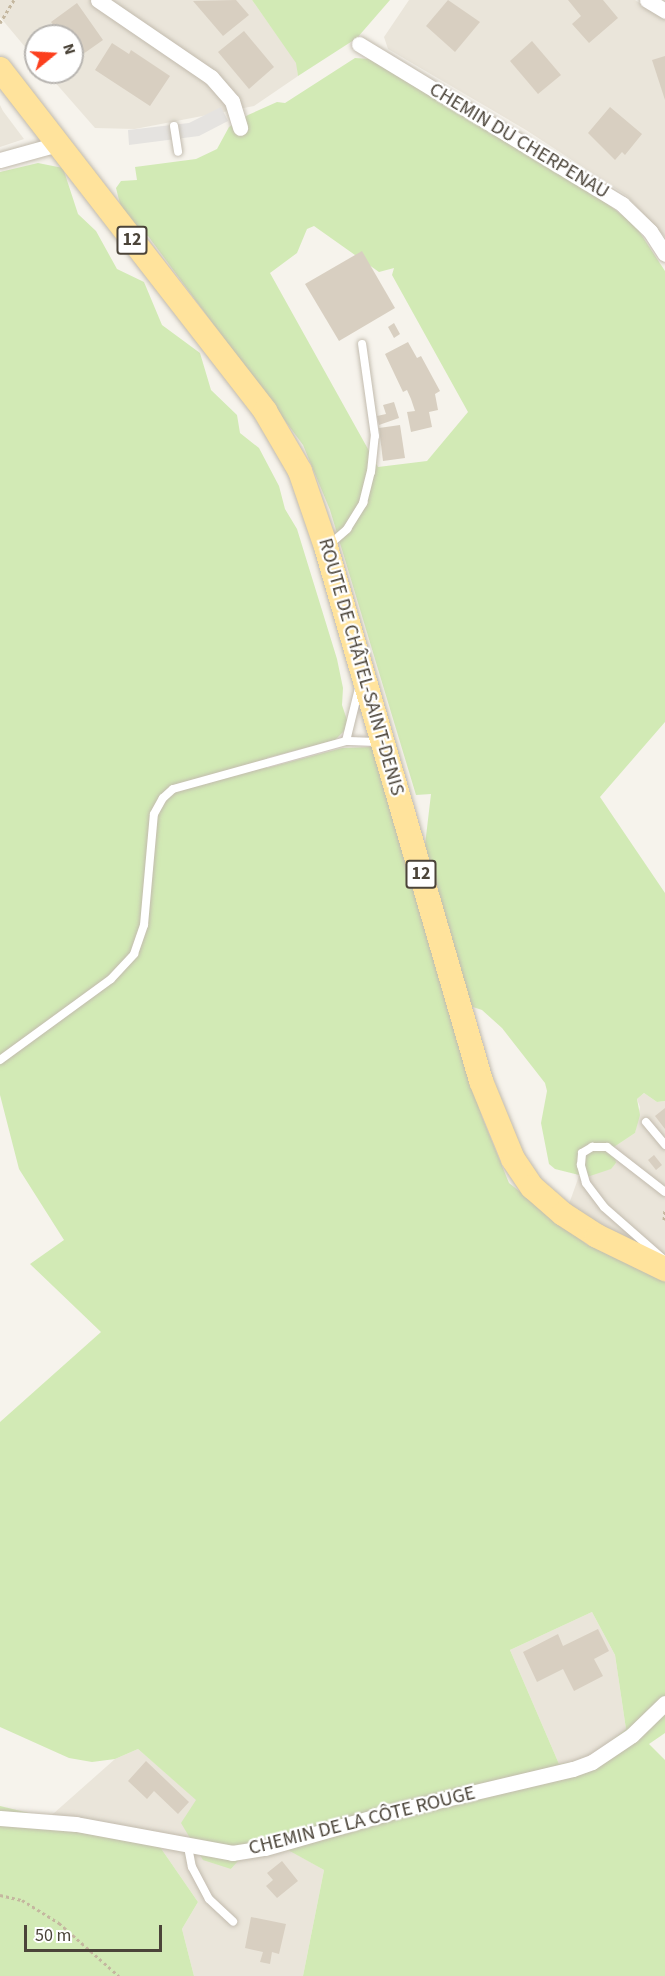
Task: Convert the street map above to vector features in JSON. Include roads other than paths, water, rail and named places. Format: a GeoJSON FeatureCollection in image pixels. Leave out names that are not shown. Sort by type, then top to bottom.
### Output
{"type":"FeatureCollection","features":[{"type":"Feature","properties":{"kind":"main road","name":"ROUTE DE CHÂTEL-SAINT-DENIS"},"geometry":{"type":"LineString","coordinates":[[0,69],[265,411],[300,471],[326,547],[481,1081],[513,1159],[532,1187],[563,1214],[597,1236],[665,1269]]}},
{"type":"Feature","properties":{"kind":"street"},"geometry":{"type":"LineString","coordinates":[[98,0],[211,77],[232,101],[240,128]]}},
{"type":"Feature","properties":{"kind":"street"},"geometry":{"type":"LineString","coordinates":[[647,0],[665,11]]}},
{"type":"Feature","properties":{"kind":"street","name":"CHEMIN DU CHERPENAU"},"geometry":{"type":"LineString","coordinates":[[359,44],[622,204],[650,231],[665,254]]}},
{"type":"Feature","properties":{"kind":"street"},"geometry":{"type":"LineString","coordinates":[[0,160],[58,144]]}},
{"type":"Feature","properties":{"kind":"street","name":"CHEMIN DE LA CÔTE ROUGE"},"geometry":{"type":"LineString","coordinates":[[0,1818],[76,1824],[188,1847],[232,1853],[265,1848],[395,1811],[573,1769],[591,1762],[633,1735],[665,1703]]}},
{"type":"Feature","properties":{"kind":"lane"},"geometry":{"type":"LineString","coordinates":[[174,126],[178,152]]}},
{"type":"Feature","properties":{"kind":"lane"},"geometry":{"type":"LineString","coordinates":[[326,547],[347,529],[358,512],[371,472],[375,436],[362,345]]}},
{"type":"Feature","properties":{"kind":"lane"},"geometry":{"type":"LineString","coordinates":[[346,741],[363,672]]}},
{"type":"Feature","properties":{"kind":"lane"},"geometry":{"type":"LineString","coordinates":[[0,1060],[111,980],[134,954],[144,925],[154,814],[173,789],[327,749],[346,741],[383,742]]}},
{"type":"Feature","properties":{"kind":"lane"},"geometry":{"type":"LineString","coordinates":[[646,1122],[665,1145]]}},
{"type":"Feature","properties":{"kind":"lane"},"geometry":{"type":"LineString","coordinates":[[665,1191],[607,1147],[592,1147],[582,1153],[580,1165],[586,1183],[604,1207],[665,1262]]}},
{"type":"Feature","properties":{"kind":"lane"},"geometry":{"type":"LineString","coordinates":[[188,1847],[192,1867],[209,1899],[233,1921]]}}]}
